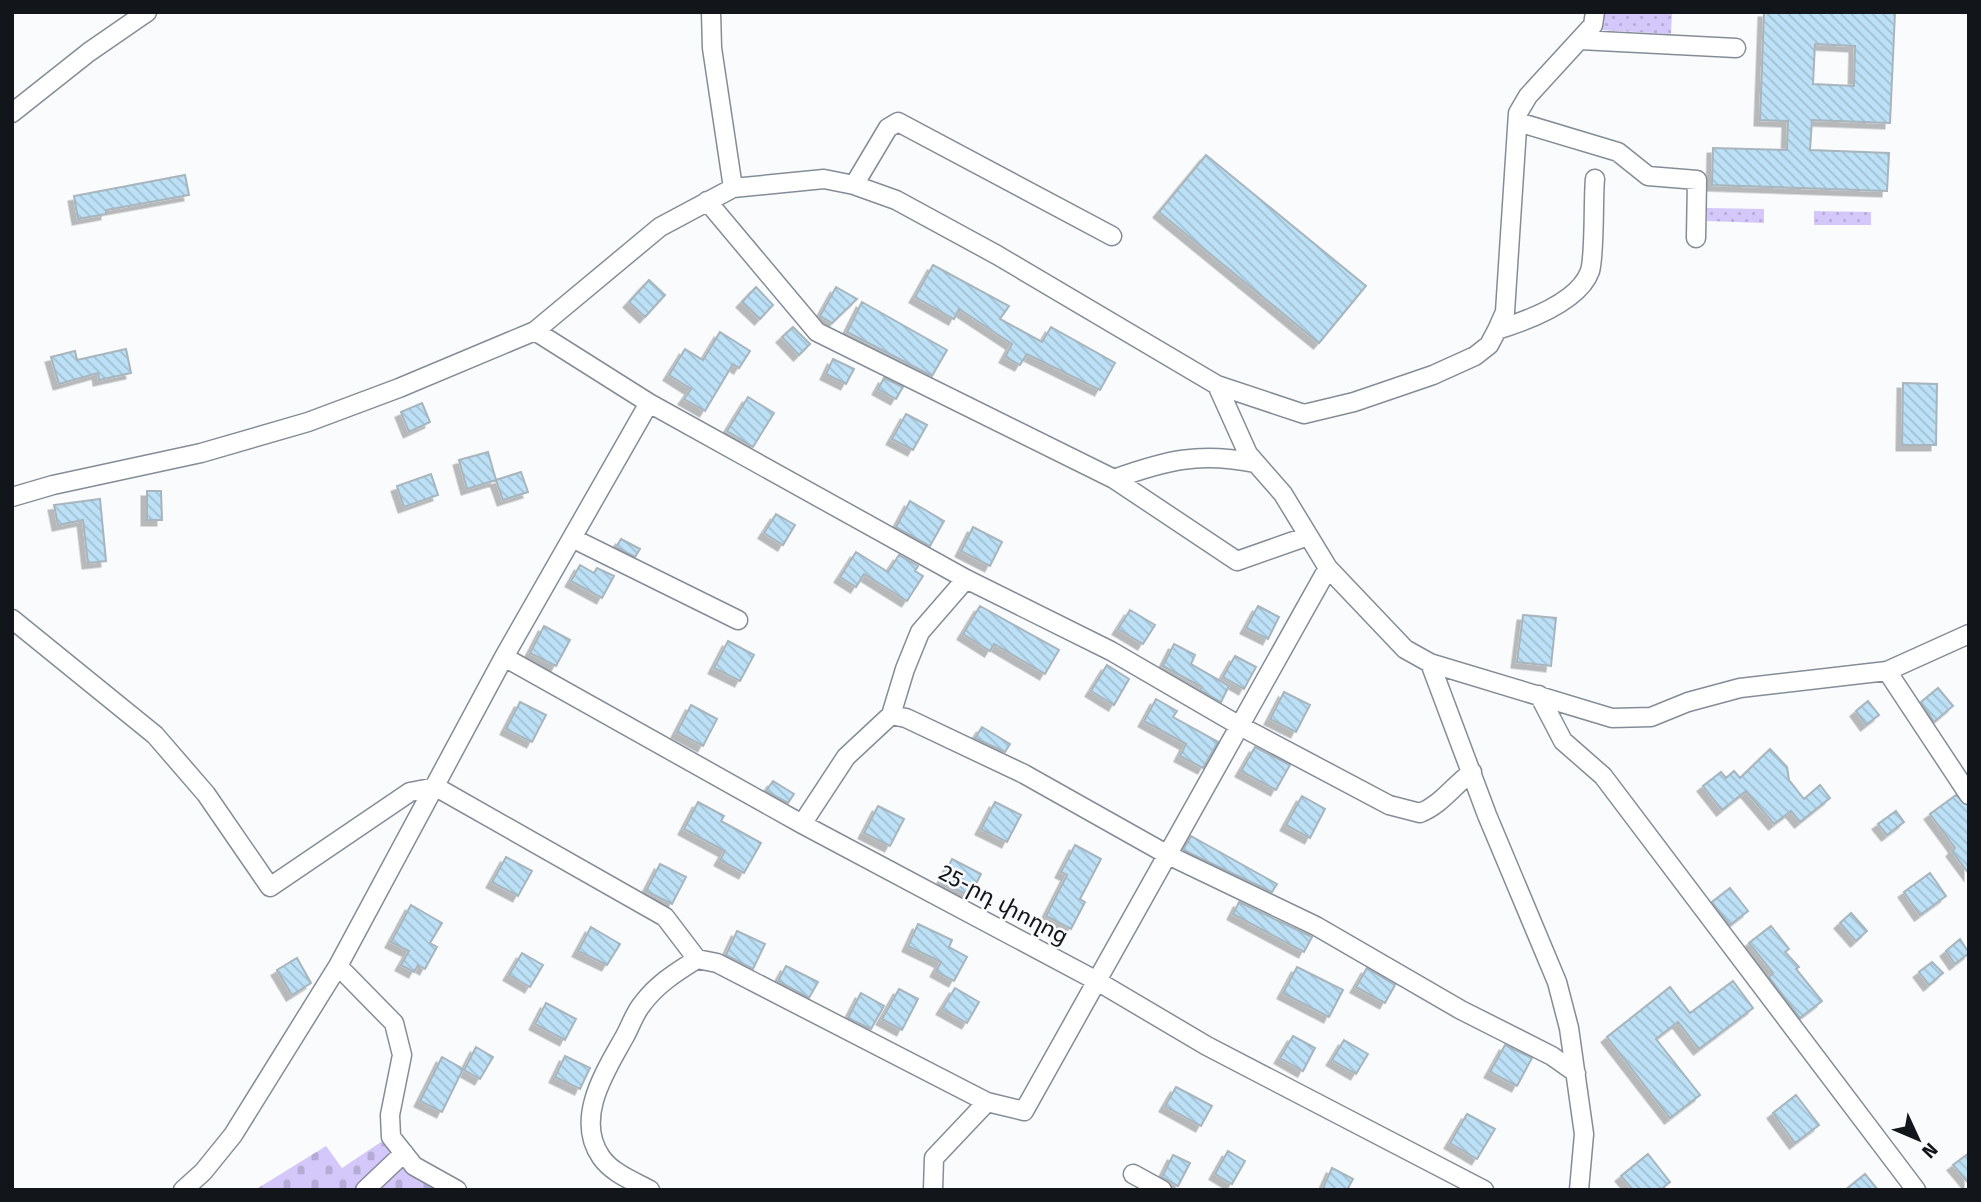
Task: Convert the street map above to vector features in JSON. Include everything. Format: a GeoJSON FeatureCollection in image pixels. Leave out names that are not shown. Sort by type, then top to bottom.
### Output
{"type":"FeatureCollection","features":[{"type":"Feature","properties":{"kind":"street"},"geometry":{"type":"LineString","coordinates":[[12,113],[89,52],[147,12]]}},
{"type":"Feature","properties":{"kind":"street"},"geometry":{"type":"LineString","coordinates":[[711,12],[712,48],[733,188]]}},
{"type":"Feature","properties":{"kind":"street"},"geometry":{"type":"LineString","coordinates":[[12,498],[53,485],[201,453],[308,422],[535,331],[660,227],[733,188],[824,179],[854,185],[896,201],[997,255],[1217,385],[1304,414],[1354,402],[1433,375],[1475,356],[1489,345],[1505,312],[1518,113],[1528,96],[1593,24],[1595,12]]}},
{"type":"Feature","properties":{"kind":"street"},"geometry":{"type":"LineString","coordinates":[[1580,40],[1736,48]]}},
{"type":"Feature","properties":{"kind":"street"},"geometry":{"type":"LineString","coordinates":[[854,185],[888,128],[898,122],[1112,236]]}},
{"type":"Feature","properties":{"kind":"street"},"geometry":{"type":"LineString","coordinates":[[1518,122],[1618,152],[1648,176],[1697,180],[1696,238]]}},
{"type":"Feature","properties":{"kind":"street"},"geometry":{"type":"LineString","coordinates":[[1497,330],[1526,322],[1566,300],[1590,271],[1595,179]]}},
{"type":"Feature","properties":{"kind":"street"},"geometry":{"type":"LineString","coordinates":[[708,201],[817,332],[1114,479],[1237,561],[1308,536]]}},
{"type":"Feature","properties":{"kind":"street"},"geometry":{"type":"LineString","coordinates":[[535,331],[649,403],[966,579],[1111,651],[1240,726],[1390,804],[1420,813],[1439,801],[1454,784],[1472,772]]}},
{"type":"Feature","properties":{"kind":"street"},"geometry":{"type":"LineString","coordinates":[[1217,385],[1255,463],[1283,494],[1328,568],[1405,649],[1430,663],[1612,718],[1651,717],[1688,702],[1740,688],[1887,671],[1969,634]]}},
{"type":"Feature","properties":{"kind":"street"},"geometry":{"type":"LineString","coordinates":[[183,1190],[203,1172],[233,1135],[338,966],[504,657],[649,403]]}},
{"type":"Feature","properties":{"kind":"street"},"geometry":{"type":"LineString","coordinates":[[1114,479],[1159,463],[1218,455],[1255,463]]}},
{"type":"Feature","properties":{"kind":"street"},"geometry":{"type":"LineString","coordinates":[[572,538],[738,620]]}},
{"type":"Feature","properties":{"kind":"street"},"geometry":{"type":"LineString","coordinates":[[12,619],[155,734],[206,794],[270,887],[410,792],[436,787],[665,917],[697,958],[718,963],[987,1102],[1024,1111],[1328,568]]}},
{"type":"Feature","properties":{"kind":"street"},"geometry":{"type":"LineString","coordinates":[[802,824],[846,757],[891,715],[920,632],[929,618],[966,579]]}},
{"type":"Feature","properties":{"kind":"street","name":"25-րդ փողոց"},"geometry":{"type":"LineString","coordinates":[[504,657],[802,824],[1097,981],[1207,1046],[1484,1190]]}},
{"type":"Feature","properties":{"kind":"street"},"geometry":{"type":"LineString","coordinates":[[1430,663],[1557,982],[1569,1028],[1584,1134],[1579,1190]]}},
{"type":"Feature","properties":{"kind":"street"},"geometry":{"type":"LineString","coordinates":[[1887,671],[1969,795]]}},
{"type":"Feature","properties":{"kind":"street"},"geometry":{"type":"LineString","coordinates":[[1539,695],[1563,741],[1603,776],[1916,1190]]}},
{"type":"Feature","properties":{"kind":"street"},"geometry":{"type":"LineString","coordinates":[[891,715],[906,718],[1024,774],[1168,855],[1316,926],[1461,1010],[1552,1056],[1576,1073]]}},
{"type":"Feature","properties":{"kind":"street"},"geometry":{"type":"LineString","coordinates":[[650,1190],[616,1172],[600,1156],[591,1128],[592,1110],[607,1066],[641,1004],[663,981],[697,958]]}},
{"type":"Feature","properties":{"kind":"street"},"geometry":{"type":"LineString","coordinates":[[338,966],[394,1023],[402,1055],[390,1115],[391,1136],[414,1166],[457,1190]]}},
{"type":"Feature","properties":{"kind":"street"},"geometry":{"type":"LineString","coordinates":[[933,1190],[934,1158],[987,1102]]}},
{"type":"Feature","properties":{"kind":"street"},"geometry":{"type":"LineString","coordinates":[[365,1190],[404,1153]]}},
{"type":"Feature","properties":{"kind":"street"},"geometry":{"type":"LineString","coordinates":[[1133,1174],[1162,1190]]}},
{"type":"Feature","properties":{"kind":"green space"},"geometry":{"type":"Polygon","coordinates":[[[1601,12],[1672,12],[1671,34],[1599,30],[1601,12]]]}},
{"type":"Feature","properties":{"kind":"green space"},"geometry":{"type":"Polygon","coordinates":[[[1707,208],[1764,209],[1764,223],[1707,221],[1707,208]]]}},
{"type":"Feature","properties":{"kind":"green space"},"geometry":{"type":"Polygon","coordinates":[[[1814,211],[1871,212],[1871,225],[1814,225],[1814,211]]]}},
{"type":"Feature","properties":{"kind":"green space"},"geometry":{"type":"Polygon","coordinates":[[[381,1142],[435,1189],[443,1190],[255,1190],[326,1146],[342,1168],[381,1142]]]}},
{"type":"Feature","properties":{"kind":"building"},"geometry":{"type":"Polygon","coordinates":[[[1764,12],[1895,12],[1890,123],[1812,120],[1810,150],[1889,153],[1887,191],[1712,185],[1713,148],[1787,150],[1788,121],[1760,120],[1764,12]],[[1815,44],[1813,84],[1854,86],[1855,46],[1815,44]]]}},
{"type":"Feature","properties":{"kind":"building"},"geometry":{"type":"Polygon","coordinates":[[[1206,155],[1366,286],[1319,343],[1159,212],[1206,155]]]}},
{"type":"Feature","properties":{"kind":"building"},"geometry":{"type":"Polygon","coordinates":[[[185,175],[189,195],[106,210],[106,214],[78,219],[74,196],[185,175]]]}},
{"type":"Feature","properties":{"kind":"building"},"geometry":{"type":"Polygon","coordinates":[[[933,265],[1009,306],[1000,319],[1042,342],[1051,327],[1115,363],[1100,390],[1027,354],[1020,365],[1005,357],[1012,344],[959,309],[954,319],[915,297],[933,265]]]}},
{"type":"Feature","properties":{"kind":"building"},"geometry":{"type":"Polygon","coordinates":[[[649,280],[665,295],[645,317],[629,302],[649,280]]]}},
{"type":"Feature","properties":{"kind":"building"},"geometry":{"type":"Polygon","coordinates":[[[756,287],[773,305],[760,319],[742,302],[756,287]]]}},
{"type":"Feature","properties":{"kind":"building"},"geometry":{"type":"Polygon","coordinates":[[[836,287],[857,299],[832,323],[820,316],[836,287]]]}},
{"type":"Feature","properties":{"kind":"building"},"geometry":{"type":"Polygon","coordinates":[[[862,302],[947,350],[932,376],[847,332],[862,302]]]}},
{"type":"Feature","properties":{"kind":"building"},"geometry":{"type":"Polygon","coordinates":[[[793,327],[810,344],[799,355],[782,337],[793,327]]]}},
{"type":"Feature","properties":{"kind":"building"},"geometry":{"type":"Polygon","coordinates":[[[720,332],[750,351],[739,368],[733,364],[705,411],[684,399],[691,389],[669,375],[685,349],[703,360],[720,332]]]}},
{"type":"Feature","properties":{"kind":"building"},"geometry":{"type":"Polygon","coordinates":[[[126,349],[131,373],[99,380],[98,373],[59,384],[51,357],[75,351],[77,360],[126,349]]]}},
{"type":"Feature","properties":{"kind":"building"},"geometry":{"type":"Polygon","coordinates":[[[833,359],[854,369],[846,384],[826,374],[833,359]]]}},
{"type":"Feature","properties":{"kind":"building"},"geometry":{"type":"Polygon","coordinates":[[[884,378],[903,387],[896,399],[878,389],[884,378]]]}},
{"type":"Feature","properties":{"kind":"building"},"geometry":{"type":"Polygon","coordinates":[[[1903,383],[1937,384],[1936,445],[1902,445],[1903,383]]]}},
{"type":"Feature","properties":{"kind":"building"},"geometry":{"type":"Polygon","coordinates":[[[748,397],[774,413],[753,447],[727,431],[748,397]]]}},
{"type":"Feature","properties":{"kind":"building"},"geometry":{"type":"Polygon","coordinates":[[[422,403],[430,422],[409,432],[401,412],[422,403]]]}},
{"type":"Feature","properties":{"kind":"building"},"geometry":{"type":"Polygon","coordinates":[[[906,414],[927,425],[913,450],[892,439],[906,414]]]}},
{"type":"Feature","properties":{"kind":"building"},"geometry":{"type":"Polygon","coordinates":[[[488,452],[496,480],[467,489],[459,460],[488,452]]]}},
{"type":"Feature","properties":{"kind":"building"},"geometry":{"type":"Polygon","coordinates":[[[521,472],[528,492],[503,500],[496,480],[521,472]]]}},
{"type":"Feature","properties":{"kind":"building"},"geometry":{"type":"Polygon","coordinates":[[[431,474],[438,495],[404,507],[397,486],[431,474]]]}},
{"type":"Feature","properties":{"kind":"building"},"geometry":{"type":"Polygon","coordinates":[[[147,491],[161,491],[162,520],[147,520],[147,491]]]}},
{"type":"Feature","properties":{"kind":"building"},"geometry":{"type":"Polygon","coordinates":[[[100,499],[106,561],[88,563],[83,520],[58,525],[54,505],[100,499]]]}},
{"type":"Feature","properties":{"kind":"building"},"geometry":{"type":"Polygon","coordinates":[[[910,501],[944,521],[930,546],[896,527],[910,501]]]}},
{"type":"Feature","properties":{"kind":"building"},"geometry":{"type":"Polygon","coordinates":[[[776,514],[795,525],[783,545],[764,533],[776,514]]]}},
{"type":"Feature","properties":{"kind":"building"},"geometry":{"type":"Polygon","coordinates":[[[973,527],[1002,542],[990,566],[961,551],[973,527]]]}},
{"type":"Feature","properties":{"kind":"building"},"geometry":{"type":"Polygon","coordinates":[[[621,539],[640,549],[635,557],[616,547],[621,539]]]}},
{"type":"Feature","properties":{"kind":"building"},"geometry":{"type":"Polygon","coordinates":[[[856,552],[888,572],[899,555],[918,566],[915,571],[923,576],[907,601],[864,574],[856,587],[840,577],[856,552]]]}},
{"type":"Feature","properties":{"kind":"building"},"geometry":{"type":"Polygon","coordinates":[[[580,565],[594,573],[597,568],[614,576],[602,598],[571,581],[580,565]]]}},
{"type":"Feature","properties":{"kind":"building"},"geometry":{"type":"Polygon","coordinates":[[[980,606],[1059,650],[1045,674],[994,644],[990,651],[963,634],[980,606]]]}},
{"type":"Feature","properties":{"kind":"building"},"geometry":{"type":"Polygon","coordinates":[[[1258,606],[1279,617],[1268,639],[1246,628],[1258,606]]]}},
{"type":"Feature","properties":{"kind":"building"},"geometry":{"type":"Polygon","coordinates":[[[1130,610],[1155,625],[1143,644],[1118,629],[1130,610]]]}},
{"type":"Feature","properties":{"kind":"building"},"geometry":{"type":"Polygon","coordinates":[[[1523,615],[1556,618],[1551,666],[1517,662],[1523,615]]]}},
{"type":"Feature","properties":{"kind":"building"},"geometry":{"type":"Polygon","coordinates":[[[544,626],[570,640],[556,666],[530,653],[544,626]]]}},
{"type":"Feature","properties":{"kind":"building"},"geometry":{"type":"Polygon","coordinates":[[[728,641],[754,655],[740,681],[714,668],[728,641]]]}},
{"type":"Feature","properties":{"kind":"building"},"geometry":{"type":"Polygon","coordinates":[[[1174,644],[1195,655],[1191,664],[1229,686],[1221,702],[1200,690],[1202,687],[1163,666],[1174,644]]]}},
{"type":"Feature","properties":{"kind":"building"},"geometry":{"type":"Polygon","coordinates":[[[1235,656],[1256,667],[1244,689],[1223,677],[1235,656]]]}},
{"type":"Feature","properties":{"kind":"building"},"geometry":{"type":"Polygon","coordinates":[[[1107,665],[1129,679],[1114,705],[1091,691],[1107,665]]]}},
{"type":"Feature","properties":{"kind":"building"},"geometry":{"type":"Polygon","coordinates":[[[1938,688],[1953,706],[1934,722],[1921,702],[1938,688]]]}},
{"type":"Feature","properties":{"kind":"building"},"geometry":{"type":"Polygon","coordinates":[[[1284,692],[1310,705],[1296,732],[1270,719],[1284,692]]]}},
{"type":"Feature","properties":{"kind":"building"},"geometry":{"type":"Polygon","coordinates":[[[1156,699],[1177,711],[1173,717],[1218,742],[1203,768],[1180,756],[1186,744],[1144,721],[1156,699]]]}},
{"type":"Feature","properties":{"kind":"building"},"geometry":{"type":"Polygon","coordinates":[[[1868,701],[1879,715],[1866,725],[1856,711],[1868,701]]]}},
{"type":"Feature","properties":{"kind":"building"},"geometry":{"type":"Polygon","coordinates":[[[520,702],[546,715],[532,742],[506,729],[520,702]]]}},
{"type":"Feature","properties":{"kind":"building"},"geometry":{"type":"Polygon","coordinates":[[[691,705],[717,719],[703,746],[677,732],[691,705]]]}},
{"type":"Feature","properties":{"kind":"building"},"geometry":{"type":"Polygon","coordinates":[[[982,727],[1010,744],[1005,752],[975,738],[982,727]]]}},
{"type":"Feature","properties":{"kind":"building"},"geometry":{"type":"Polygon","coordinates":[[[1255,747],[1290,765],[1276,790],[1241,771],[1255,747]]]}},
{"type":"Feature","properties":{"kind":"building"},"geometry":{"type":"Polygon","coordinates":[[[1770,749],[1787,767],[1789,780],[1804,799],[1820,785],[1830,798],[1800,822],[1791,811],[1774,824],[1746,791],[1722,810],[1703,786],[1721,772],[1726,778],[1734,771],[1740,778],[1770,749]]]}},
{"type":"Feature","properties":{"kind":"building"},"geometry":{"type":"Polygon","coordinates":[[[773,781],[794,794],[788,803],[766,791],[773,781]]]}},
{"type":"Feature","properties":{"kind":"building"},"geometry":{"type":"Polygon","coordinates":[[[1956,795],[1969,806],[1969,874],[1952,851],[1955,848],[1930,814],[1956,795]]]}},
{"type":"Feature","properties":{"kind":"building"},"geometry":{"type":"Polygon","coordinates":[[[1302,796],[1325,809],[1310,838],[1286,825],[1302,796]]]}},
{"type":"Feature","properties":{"kind":"building"},"geometry":{"type":"Polygon","coordinates":[[[698,802],[724,816],[721,821],[761,843],[744,873],[720,860],[725,851],[684,829],[698,802]]]}},
{"type":"Feature","properties":{"kind":"building"},"geometry":{"type":"Polygon","coordinates":[[[995,802],[1021,815],[1007,842],[981,829],[995,802]]]}},
{"type":"Feature","properties":{"kind":"building"},"geometry":{"type":"Polygon","coordinates":[[[878,806],[904,819],[890,846],[864,833],[878,806]]]}},
{"type":"Feature","properties":{"kind":"building"},"geometry":{"type":"Polygon","coordinates":[[[1896,811],[1904,822],[1887,835],[1878,824],[1896,811]]]}},
{"type":"Feature","properties":{"kind":"building"},"geometry":{"type":"Polygon","coordinates":[[[1191,836],[1277,884],[1272,892],[1183,850],[1191,836]]]}},
{"type":"Feature","properties":{"kind":"building"},"geometry":{"type":"Polygon","coordinates":[[[1075,845],[1101,859],[1080,899],[1085,902],[1071,929],[1046,916],[1067,875],[1061,872],[1075,845]]]}},
{"type":"Feature","properties":{"kind":"building"},"geometry":{"type":"Polygon","coordinates":[[[506,857],[532,871],[518,896],[492,882],[506,857]]]}},
{"type":"Feature","properties":{"kind":"building"},"geometry":{"type":"Polygon","coordinates":[[[952,859],[981,874],[970,896],[941,882],[952,859]]]}},
{"type":"Feature","properties":{"kind":"building"},"geometry":{"type":"Polygon","coordinates":[[[660,864],[686,877],[672,904],[646,891],[660,864]]]}},
{"type":"Feature","properties":{"kind":"building"},"geometry":{"type":"Polygon","coordinates":[[[1930,873],[1946,896],[1920,915],[1904,892],[1930,873]]]}},
{"type":"Feature","properties":{"kind":"building"},"geometry":{"type":"Polygon","coordinates":[[[1730,888],[1748,911],[1730,925],[1712,902],[1730,888]]]}},
{"type":"Feature","properties":{"kind":"building"},"geometry":{"type":"Polygon","coordinates":[[[1239,902],[1312,937],[1304,952],[1233,914],[1239,902]]]}},
{"type":"Feature","properties":{"kind":"building"},"geometry":{"type":"Polygon","coordinates":[[[411,905],[442,923],[430,943],[437,947],[425,969],[418,965],[414,972],[401,965],[409,951],[391,942],[411,905]]]}},
{"type":"Feature","properties":{"kind":"building"},"geometry":{"type":"Polygon","coordinates":[[[1851,913],[1867,931],[1856,941],[1840,923],[1851,913]]]}},
{"type":"Feature","properties":{"kind":"building"},"geometry":{"type":"Polygon","coordinates":[[[918,924],[952,940],[949,947],[967,957],[954,981],[936,971],[941,962],[908,946],[918,924]]]}},
{"type":"Feature","properties":{"kind":"building"},"geometry":{"type":"Polygon","coordinates":[[[1771,926],[1789,949],[1785,952],[1799,967],[1796,969],[1822,1001],[1800,1018],[1769,977],[1773,973],[1749,943],[1771,926]]]}},
{"type":"Feature","properties":{"kind":"building"},"geometry":{"type":"Polygon","coordinates":[[[591,927],[620,944],[607,965],[578,951],[591,927]]]}},
{"type":"Feature","properties":{"kind":"building"},"geometry":{"type":"Polygon","coordinates":[[[737,931],[765,944],[753,969],[726,955],[737,931]]]}},
{"type":"Feature","properties":{"kind":"building"},"geometry":{"type":"Polygon","coordinates":[[[1960,939],[1969,953],[1955,964],[1946,951],[1960,939]]]}},
{"type":"Feature","properties":{"kind":"building"},"geometry":{"type":"Polygon","coordinates":[[[522,953],[543,965],[530,987],[509,975],[522,953]]]}},
{"type":"Feature","properties":{"kind":"building"},"geometry":{"type":"Polygon","coordinates":[[[297,958],[311,983],[292,995],[277,970],[297,958]]]}},
{"type":"Feature","properties":{"kind":"building"},"geometry":{"type":"Polygon","coordinates":[[[1932,962],[1943,973],[1929,985],[1919,972],[1932,962]]]}},
{"type":"Feature","properties":{"kind":"building"},"geometry":{"type":"Polygon","coordinates":[[[786,966],[818,982],[809,998],[778,981],[786,966]]]}},
{"type":"Feature","properties":{"kind":"building"},"geometry":{"type":"Polygon","coordinates":[[[1297,967],[1343,990],[1329,1017],[1283,993],[1297,967]]]}},
{"type":"Feature","properties":{"kind":"building"},"geometry":{"type":"Polygon","coordinates":[[[1367,968],[1395,985],[1385,1003],[1356,987],[1367,968]]]}},
{"type":"Feature","properties":{"kind":"building"},"geometry":{"type":"Polygon","coordinates":[[[1733,981],[1753,1008],[1699,1049],[1678,1022],[1656,1039],[1700,1095],[1670,1118],[1607,1037],[1670,987],[1690,1013],[1733,981]]]}},
{"type":"Feature","properties":{"kind":"building"},"geometry":{"type":"Polygon","coordinates":[[[955,988],[979,1002],[967,1023],[942,1009],[955,988]]]}},
{"type":"Feature","properties":{"kind":"building"},"geometry":{"type":"Polygon","coordinates":[[[899,989],[918,999],[902,1030],[882,1019],[899,989]]]}},
{"type":"Feature","properties":{"kind":"building"},"geometry":{"type":"Polygon","coordinates":[[[861,993],[884,1006],[871,1029],[848,1018],[861,993]]]}},
{"type":"Feature","properties":{"kind":"building"},"geometry":{"type":"Polygon","coordinates":[[[546,1003],[576,1019],[565,1040],[535,1024],[546,1003]]]}},
{"type":"Feature","properties":{"kind":"building"},"geometry":{"type":"Polygon","coordinates":[[[1293,1036],[1315,1048],[1303,1071],[1280,1058],[1293,1036]]]}},
{"type":"Feature","properties":{"kind":"building"},"geometry":{"type":"Polygon","coordinates":[[[1344,1040],[1368,1054],[1356,1074],[1332,1060],[1344,1040]]]}},
{"type":"Feature","properties":{"kind":"building"},"geometry":{"type":"Polygon","coordinates":[[[1505,1045],[1532,1058],[1517,1086],[1490,1072],[1505,1045]]]}},
{"type":"Feature","properties":{"kind":"building"},"geometry":{"type":"Polygon","coordinates":[[[476,1047],[493,1057],[480,1079],[464,1070],[476,1047]]]}},
{"type":"Feature","properties":{"kind":"building"},"geometry":{"type":"Polygon","coordinates":[[[565,1056],[590,1068],[580,1089],[555,1077],[565,1056]]]}},
{"type":"Feature","properties":{"kind":"building"},"geometry":{"type":"Polygon","coordinates":[[[442,1057],[463,1069],[442,1112],[420,1101],[442,1057]]]}},
{"type":"Feature","properties":{"kind":"building"},"geometry":{"type":"Polygon","coordinates":[[[1176,1087],[1212,1106],[1201,1126],[1165,1106],[1176,1087]]]}},
{"type":"Feature","properties":{"kind":"building"},"geometry":{"type":"Polygon","coordinates":[[[1796,1095],[1819,1125],[1795,1143],[1773,1113],[1796,1095]]]}},
{"type":"Feature","properties":{"kind":"building"},"geometry":{"type":"Polygon","coordinates":[[[1467,1114],[1495,1129],[1477,1159],[1450,1143],[1467,1114]]]}},
{"type":"Feature","properties":{"kind":"building"},"geometry":{"type":"Polygon","coordinates":[[[1228,1151],[1245,1161],[1232,1184],[1215,1174],[1228,1151]]]}},
{"type":"Feature","properties":{"kind":"building"},"geometry":{"type":"Polygon","coordinates":[[[1969,1153],[1969,1184],[1953,1165],[1969,1153]]]}},
{"type":"Feature","properties":{"kind":"building"},"geometry":{"type":"Polygon","coordinates":[[[1648,1154],[1670,1182],[1660,1190],[1633,1190],[1621,1176],[1648,1154]]]}},
{"type":"Feature","properties":{"kind":"building"},"geometry":{"type":"Polygon","coordinates":[[[1173,1155],[1190,1163],[1178,1186],[1162,1177],[1173,1155]]]}},
{"type":"Feature","properties":{"kind":"building"},"geometry":{"type":"Polygon","coordinates":[[[1332,1168],[1353,1179],[1347,1190],[1322,1190],[1332,1168]]]}},
{"type":"Feature","properties":{"kind":"building"},"geometry":{"type":"Polygon","coordinates":[[[1865,1174],[1878,1190],[1845,1190],[1865,1174]]]}}]}
